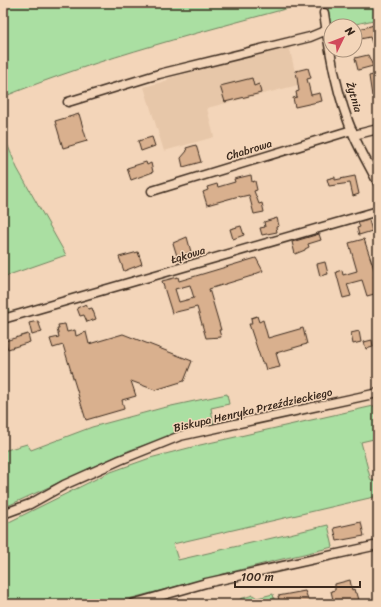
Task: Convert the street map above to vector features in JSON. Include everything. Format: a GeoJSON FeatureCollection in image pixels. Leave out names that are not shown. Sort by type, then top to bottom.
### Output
{"type":"FeatureCollection","features":[{"type":"Feature","properties":{"kind":"street","name":"Żytnia"},"geometry":{"type":"LineString","coordinates":[[324,12],[325,18]]}},
{"type":"Feature","properties":{"kind":"street"},"geometry":{"type":"LineString","coordinates":[[68,102],[159,74],[310,38],[323,32]]}},
{"type":"Feature","properties":{"kind":"street","name":"Żytnia"},"geometry":{"type":"LineString","coordinates":[[333,58],[345,111],[353,132],[378,183]]}},
{"type":"Feature","properties":{"kind":"street","name":"Chabrowa"},"geometry":{"type":"LineString","coordinates":[[152,190],[353,132],[378,129]]}},
{"type":"Feature","properties":{"kind":"street","name":"Łąkowa"},"geometry":{"type":"LineString","coordinates":[[3,319],[378,211]]}},
{"type":"Feature","properties":{"kind":"street","name":"Biskupa Henryka Przeździeckiego"},"geometry":{"type":"LineString","coordinates":[[3,514],[30,504],[64,485],[120,460],[180,436],[378,393]]}},
{"type":"Feature","properties":{"kind":"street"},"geometry":{"type":"LineString","coordinates":[[132,604],[206,583],[378,545]]}},
{"type":"Feature","properties":{"kind":"shaded area"},"geometry":{"type":"Polygon","coordinates":[[[289,46],[298,85],[207,108],[214,137],[164,151],[144,87],[166,81],[169,78],[289,46]]]}},
{"type":"Feature","properties":{"kind":"green space"},"geometry":{"type":"Polygon","coordinates":[[[3,3],[307,3],[192,34],[115,57],[3,97],[3,3]]]}},
{"type":"Feature","properties":{"kind":"green space"},"geometry":{"type":"Polygon","coordinates":[[[328,3],[378,3],[378,19],[363,22],[363,18],[329,18],[328,3]]]}},
{"type":"Feature","properties":{"kind":"green space"},"geometry":{"type":"Polygon","coordinates":[[[3,134],[17,168],[66,255],[3,277],[3,134]]]}},
{"type":"Feature","properties":{"kind":"green space"},"geometry":{"type":"Polygon","coordinates":[[[3,287],[9,311],[3,313],[3,287]]]}},
{"type":"Feature","properties":{"kind":"green space"},"geometry":{"type":"Polygon","coordinates":[[[227,394],[229,404],[211,408],[214,426],[171,436],[130,450],[3,508],[3,451],[27,444],[31,450],[92,427],[162,408],[227,394]]]}},
{"type":"Feature","properties":{"kind":"green space"},"geometry":{"type":"Polygon","coordinates":[[[378,405],[378,438],[361,442],[371,481],[378,479],[378,496],[173,544],[178,560],[328,525],[333,547],[109,604],[3,604],[3,525],[108,473],[150,458],[200,445],[378,405]]]}},
{"type":"Feature","properties":{"kind":"green space"},"geometry":{"type":"Polygon","coordinates":[[[273,594],[275,604],[241,604],[240,599],[253,595],[257,598],[273,594]]]}},
{"type":"Feature","properties":{"kind":"building"},"geometry":{"type":"Polygon","coordinates":[[[378,24],[378,42],[372,43],[370,37],[363,38],[363,28],[378,24]]]}},
{"type":"Feature","properties":{"kind":"building"},"geometry":{"type":"Polygon","coordinates":[[[368,55],[373,66],[358,70],[355,58],[363,58],[363,56],[368,55]]]}},
{"type":"Feature","properties":{"kind":"building"},"geometry":{"type":"Polygon","coordinates":[[[308,68],[311,78],[307,79],[311,95],[320,93],[322,101],[295,107],[293,98],[297,97],[296,92],[299,91],[296,71],[308,68]]]}},
{"type":"Feature","properties":{"kind":"building"},"geometry":{"type":"Polygon","coordinates":[[[377,74],[378,101],[376,101],[374,95],[372,96],[369,76],[377,74]]]}},
{"type":"Feature","properties":{"kind":"building"},"geometry":{"type":"Polygon","coordinates":[[[252,78],[254,86],[259,84],[261,93],[225,102],[220,86],[252,78]]]}},
{"type":"Feature","properties":{"kind":"building"},"geometry":{"type":"Polygon","coordinates":[[[79,114],[87,141],[63,148],[55,121],[79,114]]]}},
{"type":"Feature","properties":{"kind":"building"},"geometry":{"type":"Polygon","coordinates":[[[152,137],[155,146],[141,151],[138,141],[152,137]]]}},
{"type":"Feature","properties":{"kind":"building"},"geometry":{"type":"Polygon","coordinates":[[[196,145],[201,162],[183,167],[181,158],[187,151],[186,148],[196,145]]]}},
{"type":"Feature","properties":{"kind":"building"},"geometry":{"type":"Polygon","coordinates":[[[146,162],[147,165],[151,163],[153,172],[131,180],[127,168],[146,162]]]}},
{"type":"Feature","properties":{"kind":"building"},"geometry":{"type":"Polygon","coordinates":[[[251,175],[252,182],[255,181],[257,190],[254,191],[259,204],[262,203],[264,212],[254,214],[249,195],[239,196],[207,205],[203,192],[208,190],[207,187],[217,184],[218,187],[235,182],[234,179],[251,175]]]}},
{"type":"Feature","properties":{"kind":"building"},"geometry":{"type":"Polygon","coordinates":[[[355,176],[359,194],[353,196],[350,183],[329,186],[327,179],[335,177],[335,180],[355,176]]]}},
{"type":"Feature","properties":{"kind":"building"},"geometry":{"type":"Polygon","coordinates":[[[277,218],[279,226],[276,227],[277,232],[262,235],[260,228],[265,227],[264,222],[277,218]]]}},
{"type":"Feature","properties":{"kind":"building"},"geometry":{"type":"Polygon","coordinates":[[[369,220],[372,231],[359,235],[357,228],[360,227],[358,223],[369,220]]]}},
{"type":"Feature","properties":{"kind":"building"},"geometry":{"type":"Polygon","coordinates":[[[241,226],[244,235],[233,239],[230,229],[241,226]]]}},
{"type":"Feature","properties":{"kind":"building"},"geometry":{"type":"Polygon","coordinates":[[[319,234],[321,240],[308,244],[309,247],[295,254],[292,242],[319,234]]]}},
{"type":"Feature","properties":{"kind":"building"},"geometry":{"type":"Polygon","coordinates":[[[187,237],[191,252],[177,256],[173,243],[187,237]]]}},
{"type":"Feature","properties":{"kind":"building"},"geometry":{"type":"Polygon","coordinates":[[[364,239],[376,275],[374,276],[378,293],[367,296],[362,280],[347,284],[351,296],[343,298],[336,272],[342,270],[343,275],[357,271],[349,243],[364,239]]]}},
{"type":"Feature","properties":{"kind":"building"},"geometry":{"type":"Polygon","coordinates":[[[138,252],[142,264],[124,271],[119,257],[138,252]]]}},
{"type":"Feature","properties":{"kind":"building"},"geometry":{"type":"Polygon","coordinates":[[[256,258],[263,271],[255,275],[209,289],[221,330],[219,330],[221,337],[206,338],[197,307],[172,313],[162,281],[178,277],[179,281],[256,258]],[[190,285],[175,289],[179,302],[194,298],[190,285]]]}},
{"type":"Feature","properties":{"kind":"building"},"geometry":{"type":"Polygon","coordinates":[[[325,262],[328,274],[320,276],[317,264],[325,262]]]}},
{"type":"Feature","properties":{"kind":"building"},"geometry":{"type":"Polygon","coordinates":[[[86,304],[88,309],[92,308],[96,319],[87,322],[84,315],[80,316],[77,308],[86,304]]]}},
{"type":"Feature","properties":{"kind":"building"},"geometry":{"type":"Polygon","coordinates":[[[257,316],[259,322],[263,320],[268,338],[303,328],[307,344],[276,353],[280,367],[266,370],[264,363],[262,363],[249,324],[252,324],[251,318],[257,316]]]}},
{"type":"Feature","properties":{"kind":"building"},"geometry":{"type":"Polygon","coordinates":[[[38,321],[42,332],[32,335],[29,323],[38,321]]]}},
{"type":"Feature","properties":{"kind":"building"},"geometry":{"type":"Polygon","coordinates":[[[65,324],[67,332],[75,330],[76,336],[86,332],[89,344],[123,334],[192,361],[184,381],[155,390],[131,381],[136,396],[122,400],[124,409],[86,420],[63,345],[53,348],[50,339],[59,337],[57,329],[59,329],[58,325],[65,324]]]}},
{"type":"Feature","properties":{"kind":"building"},"geometry":{"type":"Polygon","coordinates":[[[359,331],[361,342],[353,344],[351,333],[359,331]]]}},
{"type":"Feature","properties":{"kind":"building"},"geometry":{"type":"Polygon","coordinates":[[[28,334],[30,342],[8,349],[5,341],[28,334]]]}},
{"type":"Feature","properties":{"kind":"building"},"geometry":{"type":"Polygon","coordinates":[[[372,340],[373,347],[366,349],[364,342],[372,340]]]}},
{"type":"Feature","properties":{"kind":"building"},"geometry":{"type":"Polygon","coordinates":[[[361,522],[364,536],[337,541],[334,528],[361,522]]]}},
{"type":"Feature","properties":{"kind":"building"},"geometry":{"type":"Polygon","coordinates":[[[350,580],[352,590],[354,589],[355,593],[357,593],[359,600],[334,604],[331,591],[335,590],[335,584],[350,580]]]}},
{"type":"Feature","properties":{"kind":"building"},"geometry":{"type":"Polygon","coordinates":[[[305,591],[310,604],[280,604],[278,596],[305,591]]]}}]}
